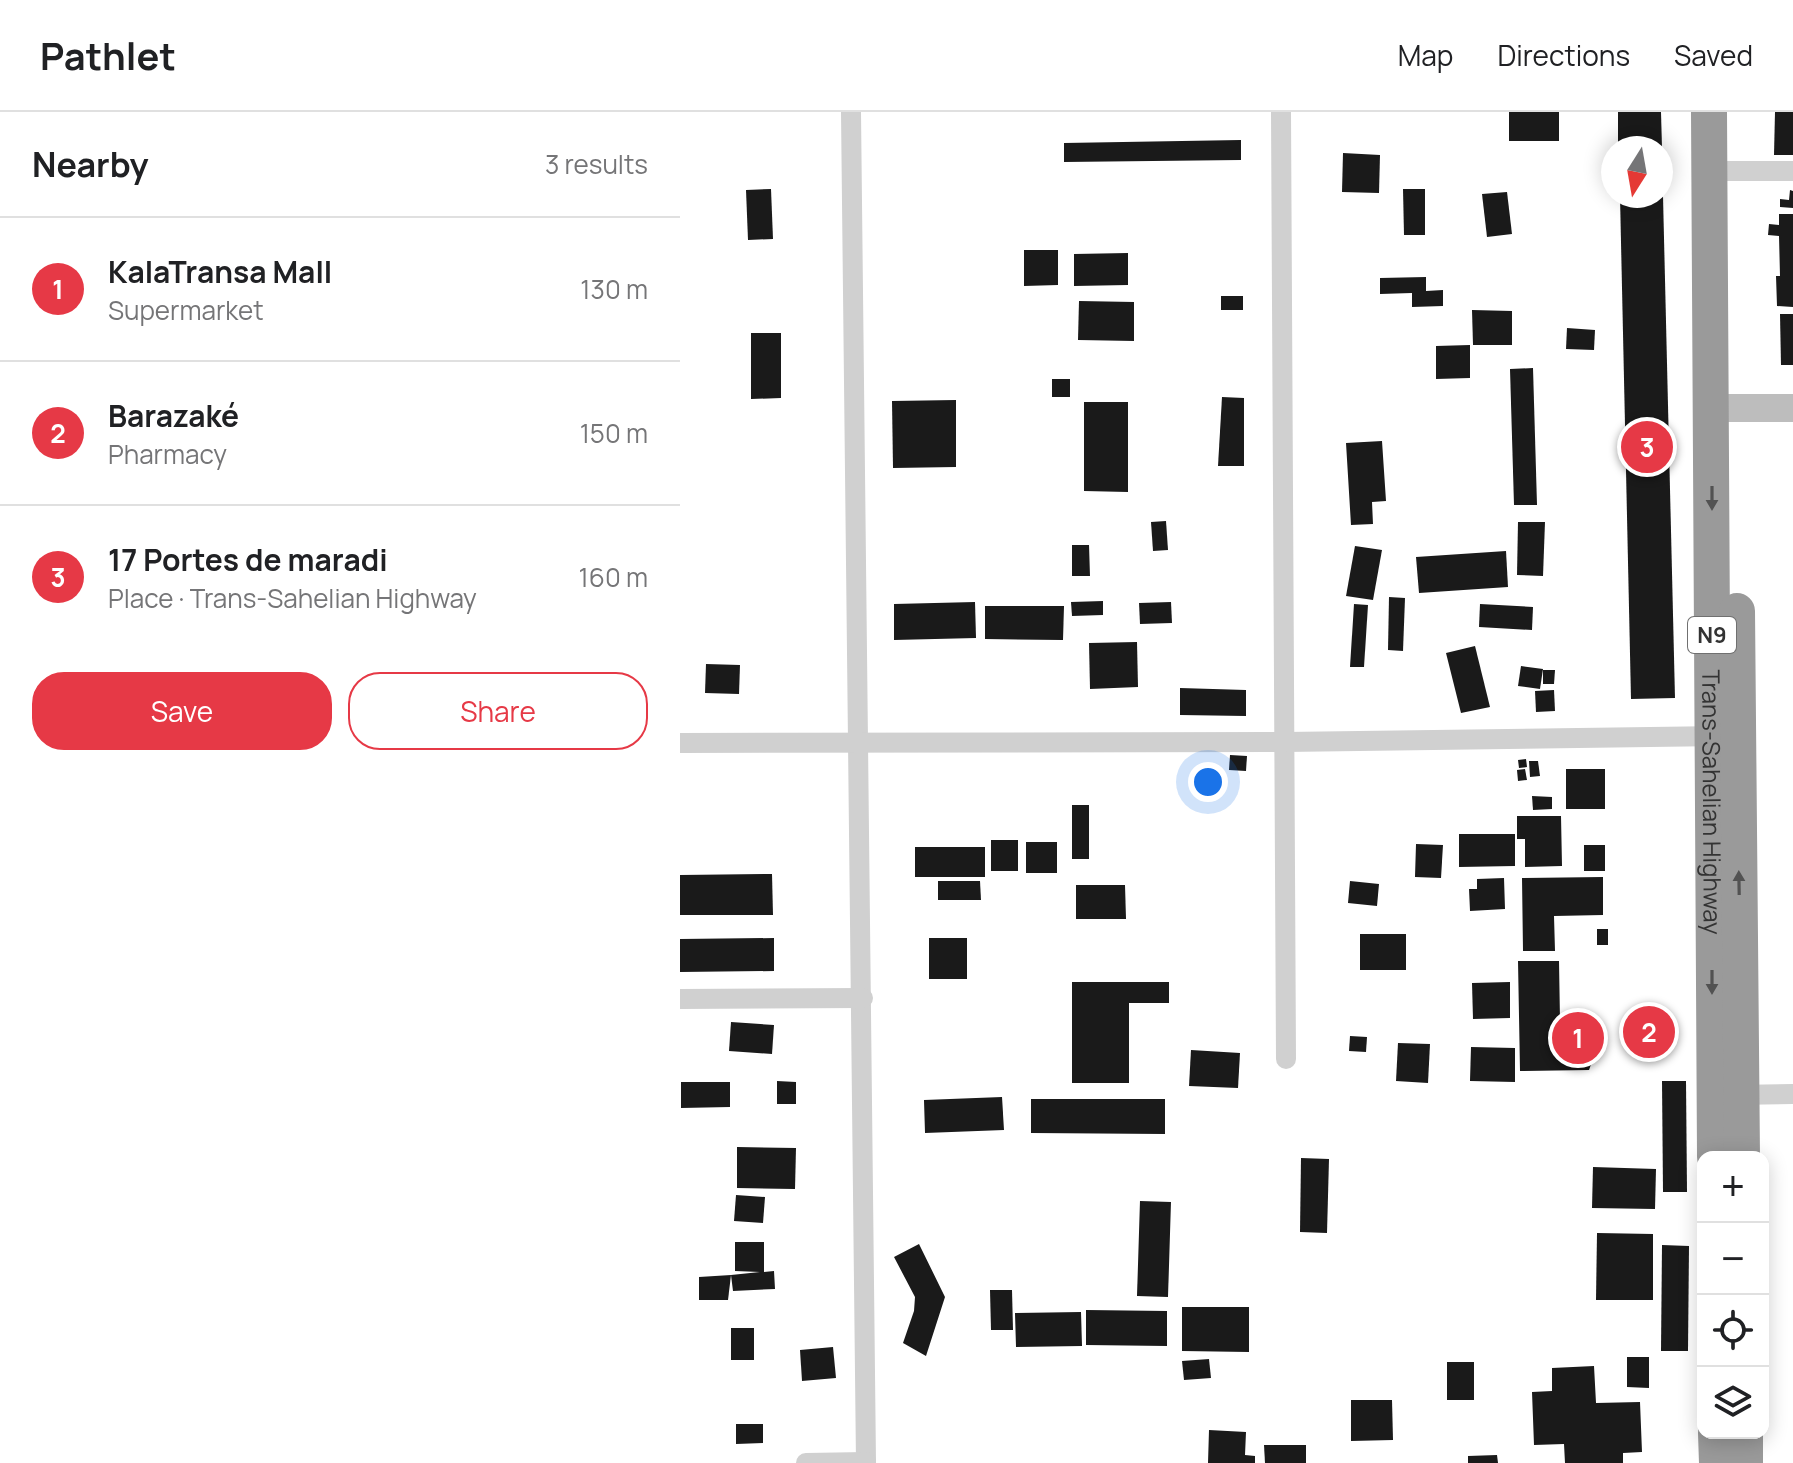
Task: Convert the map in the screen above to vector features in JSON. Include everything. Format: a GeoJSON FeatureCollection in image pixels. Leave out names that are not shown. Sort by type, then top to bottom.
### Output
{"type":"FeatureCollection","features":[{"type":"Feature","properties":{"kind":"highway","name":"Trans-Sahelian Highway"},"geometry":{"type":"LineString","coordinates":[[1709,112],[1722,171]]}},
{"type":"Feature","properties":{"kind":"highway","name":"Trans-Sahelian Highway"},"geometry":{"type":"LineString","coordinates":[[1716,1151],[1727,1095],[1722,171],[1733,112]]}},
{"type":"Feature","properties":{"kind":"highway","name":"Trans-Sahelian Highway"},"geometry":{"type":"LineString","coordinates":[[1727,1095],[1741,1151]]}},
{"type":"Feature","properties":{"kind":"highway"},"geometry":{"type":"LineString","coordinates":[[1716,1439],[1717,1463]]}},
{"type":"Feature","properties":{"kind":"highway"},"geometry":{"type":"LineString","coordinates":[[1745,1439],[1745,1463]]}},
{"type":"Feature","properties":{"kind":"street"},"geometry":{"type":"LineString","coordinates":[[806,1463],[866,1462],[851,112]]}},
{"type":"Feature","properties":{"kind":"street"},"geometry":{"type":"LineString","coordinates":[[1281,112],[1286,1059]]}},
{"type":"Feature","properties":{"kind":"street"},"geometry":{"type":"LineString","coordinates":[[1722,171],[1793,171]]}},
{"type":"Feature","properties":{"kind":"street"},"geometry":{"type":"LineString","coordinates":[[1724,408],[1793,408]]}},
{"type":"Feature","properties":{"kind":"street"},"geometry":{"type":"LineString","coordinates":[[680,743],[1285,742],[1725,736]]}},
{"type":"Feature","properties":{"kind":"street"},"geometry":{"type":"LineString","coordinates":[[680,999],[863,998]]}},
{"type":"Feature","properties":{"kind":"street"},"geometry":{"type":"LineString","coordinates":[[1727,1095],[1793,1094]]}},
{"type":"Feature","properties":{"kind":"building"},"geometry":{"type":"Polygon","coordinates":[[[1509,112],[1559,112],[1559,141],[1509,141],[1509,112]]]}},
{"type":"Feature","properties":{"kind":"building"},"geometry":{"type":"Polygon","coordinates":[[[1618,112],[1661,112],[1662,136],[1618,136],[1618,112]]]}},
{"type":"Feature","properties":{"kind":"building"},"geometry":{"type":"Polygon","coordinates":[[[1775,112],[1793,112],[1793,155],[1774,155],[1775,112]]]}},
{"type":"Feature","properties":{"kind":"building"},"geometry":{"type":"Polygon","coordinates":[[[1241,140],[1241,160],[1064,162],[1064,143],[1241,140]]]}},
{"type":"Feature","properties":{"kind":"building"},"geometry":{"type":"Polygon","coordinates":[[[1343,153],[1380,155],[1379,193],[1342,192],[1343,153]]]}},
{"type":"Feature","properties":{"kind":"building"},"geometry":{"type":"Polygon","coordinates":[[[771,189],[773,239],[748,240],[746,190],[771,189]]]}},
{"type":"Feature","properties":{"kind":"building"},"geometry":{"type":"Polygon","coordinates":[[[1403,189],[1425,189],[1425,235],[1404,235],[1403,189]]]}},
{"type":"Feature","properties":{"kind":"building"},"geometry":{"type":"Polygon","coordinates":[[[1790,190],[1793,191],[1793,208],[1780,207],[1780,199],[1789,200],[1790,190]]]}},
{"type":"Feature","properties":{"kind":"building"},"geometry":{"type":"Polygon","coordinates":[[[1507,192],[1512,234],[1487,237],[1482,194],[1507,192]]]}},
{"type":"Feature","properties":{"kind":"building"},"geometry":{"type":"Polygon","coordinates":[[[1620,208],[1663,208],[1675,698],[1631,699],[1620,208]]]}},
{"type":"Feature","properties":{"kind":"building"},"geometry":{"type":"Polygon","coordinates":[[[1779,214],[1793,214],[1793,307],[1777,306],[1779,236],[1768,235],[1769,224],[1779,225],[1779,214]]]}},
{"type":"Feature","properties":{"kind":"building"},"geometry":{"type":"Polygon","coordinates":[[[1024,250],[1058,250],[1058,285],[1024,286],[1024,250]]]}},
{"type":"Feature","properties":{"kind":"building"},"geometry":{"type":"Polygon","coordinates":[[[1128,253],[1128,285],[1074,286],[1074,254],[1128,253]]]}},
{"type":"Feature","properties":{"kind":"building"},"geometry":{"type":"Polygon","coordinates":[[[1426,277],[1426,291],[1443,290],[1443,306],[1412,307],[1412,293],[1380,294],[1380,278],[1426,277]]]}},
{"type":"Feature","properties":{"kind":"building"},"geometry":{"type":"Polygon","coordinates":[[[1221,296],[1243,296],[1243,310],[1221,310],[1221,296]]]}},
{"type":"Feature","properties":{"kind":"building"},"geometry":{"type":"Polygon","coordinates":[[[1079,301],[1134,302],[1134,341],[1078,340],[1079,301]]]}},
{"type":"Feature","properties":{"kind":"building"},"geometry":{"type":"Polygon","coordinates":[[[1472,310],[1512,311],[1512,345],[1473,345],[1472,310]]]}},
{"type":"Feature","properties":{"kind":"building"},"geometry":{"type":"Polygon","coordinates":[[[1780,314],[1793,314],[1793,365],[1781,365],[1780,314]]]}},
{"type":"Feature","properties":{"kind":"building"},"geometry":{"type":"Polygon","coordinates":[[[1567,328],[1595,330],[1594,350],[1566,349],[1567,328]]]}},
{"type":"Feature","properties":{"kind":"building"},"geometry":{"type":"Polygon","coordinates":[[[751,333],[781,333],[781,398],[751,399],[751,333]]]}},
{"type":"Feature","properties":{"kind":"building"},"geometry":{"type":"Polygon","coordinates":[[[1470,345],[1470,378],[1436,379],[1436,346],[1470,345]]]}},
{"type":"Feature","properties":{"kind":"building"},"geometry":{"type":"Polygon","coordinates":[[[1533,368],[1537,505],[1514,505],[1510,369],[1533,368]]]}},
{"type":"Feature","properties":{"kind":"building"},"geometry":{"type":"Polygon","coordinates":[[[1052,379],[1070,379],[1070,397],[1052,397],[1052,379]]]}},
{"type":"Feature","properties":{"kind":"building"},"geometry":{"type":"Polygon","coordinates":[[[1222,397],[1244,398],[1244,466],[1218,466],[1222,397]]]}},
{"type":"Feature","properties":{"kind":"building"},"geometry":{"type":"Polygon","coordinates":[[[956,400],[956,467],[893,468],[892,401],[956,400]]]}},
{"type":"Feature","properties":{"kind":"building"},"geometry":{"type":"Polygon","coordinates":[[[1084,402],[1128,402],[1128,492],[1084,491],[1084,402]]]}},
{"type":"Feature","properties":{"kind":"building"},"geometry":{"type":"Polygon","coordinates":[[[1382,441],[1386,501],[1372,502],[1373,524],[1351,525],[1346,443],[1382,441]]]}},
{"type":"Feature","properties":{"kind":"building"},"geometry":{"type":"Polygon","coordinates":[[[1166,521],[1168,550],[1153,551],[1151,522],[1166,521]]]}},
{"type":"Feature","properties":{"kind":"building"},"geometry":{"type":"Polygon","coordinates":[[[1518,522],[1545,522],[1543,576],[1517,575],[1518,522]]]}},
{"type":"Feature","properties":{"kind":"building"},"geometry":{"type":"Polygon","coordinates":[[[1072,545],[1089,545],[1090,576],[1072,576],[1072,545]]]}},
{"type":"Feature","properties":{"kind":"building"},"geometry":{"type":"Polygon","coordinates":[[[1355,546],[1382,550],[1373,600],[1346,596],[1355,546]]]}},
{"type":"Feature","properties":{"kind":"building"},"geometry":{"type":"Polygon","coordinates":[[[1506,551],[1508,587],[1419,593],[1416,557],[1506,551]]]}},
{"type":"Feature","properties":{"kind":"building"},"geometry":{"type":"Polygon","coordinates":[[[1389,597],[1405,598],[1403,651],[1388,650],[1389,597]]]}},
{"type":"Feature","properties":{"kind":"building"},"geometry":{"type":"Polygon","coordinates":[[[1103,601],[1103,615],[1072,616],[1071,602],[1103,601]]]}},
{"type":"Feature","properties":{"kind":"building"},"geometry":{"type":"Polygon","coordinates":[[[975,602],[976,638],[894,640],[894,604],[975,602]]]}},
{"type":"Feature","properties":{"kind":"building"},"geometry":{"type":"Polygon","coordinates":[[[1171,602],[1172,623],[1140,624],[1139,603],[1171,602]]]}},
{"type":"Feature","properties":{"kind":"building"},"geometry":{"type":"Polygon","coordinates":[[[1354,604],[1368,605],[1364,667],[1350,667],[1354,604]]]}},
{"type":"Feature","properties":{"kind":"building"},"geometry":{"type":"Polygon","coordinates":[[[1480,604],[1533,607],[1532,630],[1479,627],[1480,604]]]}},
{"type":"Feature","properties":{"kind":"building"},"geometry":{"type":"Polygon","coordinates":[[[985,606],[1064,606],[1063,640],[985,639],[985,606]]]}},
{"type":"Feature","properties":{"kind":"building"},"geometry":{"type":"Polygon","coordinates":[[[1137,642],[1138,687],[1090,689],[1089,643],[1137,642]]]}},
{"type":"Feature","properties":{"kind":"building"},"geometry":{"type":"Polygon","coordinates":[[[1475,646],[1490,707],[1461,713],[1446,653],[1475,646]]]}},
{"type":"Feature","properties":{"kind":"building"},"geometry":{"type":"Polygon","coordinates":[[[706,664],[740,665],[739,694],[705,693],[706,664]]]}},
{"type":"Feature","properties":{"kind":"building"},"geometry":{"type":"Polygon","coordinates":[[[1521,666],[1543,669],[1540,689],[1518,686],[1521,666]]]}},
{"type":"Feature","properties":{"kind":"building"},"geometry":{"type":"Polygon","coordinates":[[[1543,670],[1555,670],[1554,684],[1543,684],[1543,670]]]}},
{"type":"Feature","properties":{"kind":"building"},"geometry":{"type":"Polygon","coordinates":[[[1180,688],[1246,690],[1246,716],[1180,715],[1180,688]]]}},
{"type":"Feature","properties":{"kind":"building"},"geometry":{"type":"Polygon","coordinates":[[[1554,690],[1555,711],[1536,712],[1535,691],[1554,690]]]}},
{"type":"Feature","properties":{"kind":"building"},"geometry":{"type":"Polygon","coordinates":[[[1230,755],[1247,756],[1246,771],[1229,770],[1230,755]]]}},
{"type":"Feature","properties":{"kind":"building"},"geometry":{"type":"Polygon","coordinates":[[[1526,759],[1527,767],[1519,768],[1518,760],[1526,759]]]}},
{"type":"Feature","properties":{"kind":"building"},"geometry":{"type":"Polygon","coordinates":[[[1529,761],[1538,761],[1540,776],[1530,777],[1529,761]]]}},
{"type":"Feature","properties":{"kind":"building"},"geometry":{"type":"Polygon","coordinates":[[[1525,769],[1527,780],[1518,781],[1517,770],[1525,769]]]}},
{"type":"Feature","properties":{"kind":"building"},"geometry":{"type":"Polygon","coordinates":[[[1566,769],[1605,769],[1605,809],[1566,809],[1566,769]]]}},
{"type":"Feature","properties":{"kind":"building"},"geometry":{"type":"Polygon","coordinates":[[[1532,796],[1552,797],[1552,809],[1533,810],[1532,796]]]}},
{"type":"Feature","properties":{"kind":"building"},"geometry":{"type":"Polygon","coordinates":[[[1072,805],[1089,805],[1089,859],[1072,859],[1072,805]]]}},
{"type":"Feature","properties":{"kind":"building"},"geometry":{"type":"Polygon","coordinates":[[[1517,816],[1561,816],[1562,866],[1525,867],[1525,839],[1517,839],[1517,816]]]}},
{"type":"Feature","properties":{"kind":"building"},"geometry":{"type":"Polygon","coordinates":[[[1459,834],[1515,834],[1515,866],[1459,867],[1459,834]]]}},
{"type":"Feature","properties":{"kind":"building"},"geometry":{"type":"Polygon","coordinates":[[[991,840],[1018,840],[1018,871],[991,871],[991,840]]]}},
{"type":"Feature","properties":{"kind":"building"},"geometry":{"type":"Polygon","coordinates":[[[1026,842],[1057,842],[1057,873],[1026,873],[1026,842]]]}},
{"type":"Feature","properties":{"kind":"building"},"geometry":{"type":"Polygon","coordinates":[[[1416,844],[1443,845],[1441,878],[1415,877],[1416,844]]]}},
{"type":"Feature","properties":{"kind":"building"},"geometry":{"type":"Polygon","coordinates":[[[1584,845],[1605,845],[1605,871],[1584,871],[1584,845]]]}},
{"type":"Feature","properties":{"kind":"building"},"geometry":{"type":"Polygon","coordinates":[[[915,847],[985,847],[985,877],[915,877],[915,847]]]}},
{"type":"Feature","properties":{"kind":"building"},"geometry":{"type":"Polygon","coordinates":[[[772,874],[773,915],[680,915],[680,875],[772,874]]]}},
{"type":"Feature","properties":{"kind":"building"},"geometry":{"type":"Polygon","coordinates":[[[1603,877],[1603,915],[1554,916],[1555,951],[1523,951],[1522,878],[1603,877]]]}},
{"type":"Feature","properties":{"kind":"building"},"geometry":{"type":"Polygon","coordinates":[[[1504,878],[1505,909],[1470,911],[1469,889],[1477,889],[1477,879],[1504,878]]]}},
{"type":"Feature","properties":{"kind":"building"},"geometry":{"type":"Polygon","coordinates":[[[938,881],[980,881],[981,900],[938,900],[938,881]]]}},
{"type":"Feature","properties":{"kind":"building"},"geometry":{"type":"Polygon","coordinates":[[[1350,881],[1379,884],[1377,906],[1348,903],[1350,881]]]}},
{"type":"Feature","properties":{"kind":"building"},"geometry":{"type":"Polygon","coordinates":[[[1076,885],[1125,885],[1126,919],[1076,919],[1076,885]]]}},
{"type":"Feature","properties":{"kind":"building"},"geometry":{"type":"Polygon","coordinates":[[[1597,929],[1608,929],[1608,945],[1597,945],[1597,929]]]}},
{"type":"Feature","properties":{"kind":"building"},"geometry":{"type":"Polygon","coordinates":[[[1360,934],[1406,934],[1406,970],[1360,970],[1360,934]]]}},
{"type":"Feature","properties":{"kind":"building"},"geometry":{"type":"Polygon","coordinates":[[[774,938],[774,971],[680,972],[680,939],[774,938]]]}},
{"type":"Feature","properties":{"kind":"building"},"geometry":{"type":"Polygon","coordinates":[[[929,938],[967,938],[967,979],[929,979],[929,938]]]}},
{"type":"Feature","properties":{"kind":"building"},"geometry":{"type":"Polygon","coordinates":[[[1518,961],[1559,961],[1560,1020],[1589,1020],[1598,1045],[1589,1070],[1520,1071],[1518,961]]]}},
{"type":"Feature","properties":{"kind":"building"},"geometry":{"type":"Polygon","coordinates":[[[1072,982],[1169,982],[1169,1003],[1129,1003],[1129,1083],[1072,1083],[1072,982]]]}},
{"type":"Feature","properties":{"kind":"building"},"geometry":{"type":"Polygon","coordinates":[[[1510,982],[1510,1018],[1473,1019],[1472,983],[1510,982]]]}},
{"type":"Feature","properties":{"kind":"building"},"geometry":{"type":"Polygon","coordinates":[[[731,1022],[774,1025],[772,1054],[729,1051],[731,1022]]]}},
{"type":"Feature","properties":{"kind":"building"},"geometry":{"type":"Polygon","coordinates":[[[1350,1036],[1367,1037],[1366,1052],[1349,1051],[1350,1036]]]}},
{"type":"Feature","properties":{"kind":"building"},"geometry":{"type":"Polygon","coordinates":[[[1398,1043],[1430,1044],[1428,1083],[1396,1081],[1398,1043]]]}},
{"type":"Feature","properties":{"kind":"building"},"geometry":{"type":"Polygon","coordinates":[[[1471,1047],[1515,1048],[1515,1082],[1470,1081],[1471,1047]]]}},
{"type":"Feature","properties":{"kind":"building"},"geometry":{"type":"Polygon","coordinates":[[[1191,1050],[1240,1053],[1238,1088],[1189,1086],[1191,1050]]]}},
{"type":"Feature","properties":{"kind":"building"},"geometry":{"type":"Polygon","coordinates":[[[777,1081],[796,1082],[796,1104],[777,1104],[777,1081]]]}},
{"type":"Feature","properties":{"kind":"building"},"geometry":{"type":"Polygon","coordinates":[[[1662,1081],[1686,1081],[1687,1192],[1663,1192],[1662,1081]]]}},
{"type":"Feature","properties":{"kind":"building"},"geometry":{"type":"Polygon","coordinates":[[[681,1082],[730,1082],[730,1107],[681,1108],[681,1082]]]}},
{"type":"Feature","properties":{"kind":"building"},"geometry":{"type":"Polygon","coordinates":[[[1002,1097],[1004,1130],[925,1133],[924,1100],[1002,1097]]]}},
{"type":"Feature","properties":{"kind":"building"},"geometry":{"type":"Polygon","coordinates":[[[1031,1099],[1165,1099],[1165,1134],[1031,1133],[1031,1099]]]}},
{"type":"Feature","properties":{"kind":"building"},"geometry":{"type":"Polygon","coordinates":[[[737,1147],[796,1148],[795,1189],[737,1188],[737,1147]]]}},
{"type":"Feature","properties":{"kind":"building"},"geometry":{"type":"Polygon","coordinates":[[[1301,1158],[1329,1159],[1327,1233],[1300,1232],[1301,1158]]]}},
{"type":"Feature","properties":{"kind":"building"},"geometry":{"type":"Polygon","coordinates":[[[1593,1167],[1656,1169],[1655,1209],[1592,1208],[1593,1167]]]}},
{"type":"Feature","properties":{"kind":"building"},"geometry":{"type":"Polygon","coordinates":[[[736,1195],[765,1197],[763,1223],[734,1221],[736,1195]]]}},
{"type":"Feature","properties":{"kind":"building"},"geometry":{"type":"Polygon","coordinates":[[[1140,1201],[1171,1202],[1168,1297],[1137,1296],[1140,1201]]]}},
{"type":"Feature","properties":{"kind":"building"},"geometry":{"type":"Polygon","coordinates":[[[1597,1233],[1653,1234],[1653,1300],[1596,1300],[1597,1233]]]}},
{"type":"Feature","properties":{"kind":"building"},"geometry":{"type":"Polygon","coordinates":[[[735,1242],[764,1242],[764,1272],[774,1271],[775,1289],[733,1291],[731,1275],[760,1272],[735,1271],[735,1242]]]}},
{"type":"Feature","properties":{"kind":"building"},"geometry":{"type":"Polygon","coordinates":[[[919,1244],[945,1297],[926,1356],[903,1343],[914,1311],[915,1297],[894,1257],[919,1244]]]}},
{"type":"Feature","properties":{"kind":"building"},"geometry":{"type":"Polygon","coordinates":[[[1662,1245],[1689,1246],[1688,1351],[1661,1351],[1662,1245]]]}},
{"type":"Feature","properties":{"kind":"building"},"geometry":{"type":"Polygon","coordinates":[[[731,1275],[728,1300],[699,1300],[699,1277],[731,1275]]]}},
{"type":"Feature","properties":{"kind":"building"},"geometry":{"type":"Polygon","coordinates":[[[990,1290],[1012,1290],[1013,1330],[991,1330],[990,1290]]]}},
{"type":"Feature","properties":{"kind":"building"},"geometry":{"type":"Polygon","coordinates":[[[1182,1307],[1249,1307],[1249,1352],[1182,1351],[1182,1307]]]}},
{"type":"Feature","properties":{"kind":"building"},"geometry":{"type":"Polygon","coordinates":[[[1086,1310],[1167,1311],[1167,1346],[1086,1345],[1086,1310]]]}},
{"type":"Feature","properties":{"kind":"building"},"geometry":{"type":"Polygon","coordinates":[[[1081,1312],[1082,1346],[1016,1347],[1015,1313],[1081,1312]]]}},
{"type":"Feature","properties":{"kind":"building"},"geometry":{"type":"Polygon","coordinates":[[[731,1328],[754,1328],[754,1360],[731,1360],[731,1328]]]}},
{"type":"Feature","properties":{"kind":"building"},"geometry":{"type":"Polygon","coordinates":[[[833,1347],[836,1378],[802,1381],[800,1350],[833,1347]]]}},
{"type":"Feature","properties":{"kind":"building"},"geometry":{"type":"Polygon","coordinates":[[[1627,1357],[1649,1357],[1649,1388],[1627,1387],[1627,1357]]]}},
{"type":"Feature","properties":{"kind":"building"},"geometry":{"type":"Polygon","coordinates":[[[1209,1359],[1211,1378],[1184,1380],[1182,1361],[1209,1359]]]}},
{"type":"Feature","properties":{"kind":"building"},"geometry":{"type":"Polygon","coordinates":[[[1447,1362],[1474,1362],[1474,1400],[1447,1400],[1447,1362]]]}},
{"type":"Feature","properties":{"kind":"building"},"geometry":{"type":"Polygon","coordinates":[[[1594,1366],[1596,1403],[1640,1402],[1642,1452],[1623,1453],[1623,1463],[1565,1463],[1564,1444],[1534,1445],[1532,1392],[1552,1391],[1552,1368],[1594,1366]]]}},
{"type":"Feature","properties":{"kind":"building"},"geometry":{"type":"Polygon","coordinates":[[[1351,1400],[1392,1400],[1393,1440],[1351,1441],[1351,1400]]]}},
{"type":"Feature","properties":{"kind":"building"},"geometry":{"type":"Polygon","coordinates":[[[736,1424],[763,1424],[763,1443],[736,1444],[736,1424]]]}},
{"type":"Feature","properties":{"kind":"building"},"geometry":{"type":"Polygon","coordinates":[[[1209,1430],[1246,1432],[1245,1455],[1255,1456],[1255,1463],[1208,1463],[1209,1430]]]}},
{"type":"Feature","properties":{"kind":"building"},"geometry":{"type":"Polygon","coordinates":[[[1264,1445],[1306,1445],[1306,1463],[1265,1463],[1264,1445]]]}},
{"type":"Feature","properties":{"kind":"building"},"geometry":{"type":"Polygon","coordinates":[[[1497,1455],[1498,1463],[1468,1463],[1468,1456],[1497,1455]]]}},
{"type":"Feature","properties":{"kind":"place","name":"17 Portes de maradi"},"geometry":{"type":"Point","coordinates":[1647,447]}},
{"type":"Feature","properties":{"kind":"place","name":"Barazaké"},"geometry":{"type":"Point","coordinates":[1649,1032]}},
{"type":"Feature","properties":{"kind":"place","name":"KalaTransa Mall"},"geometry":{"type":"Point","coordinates":[1578,1038]}}]}
